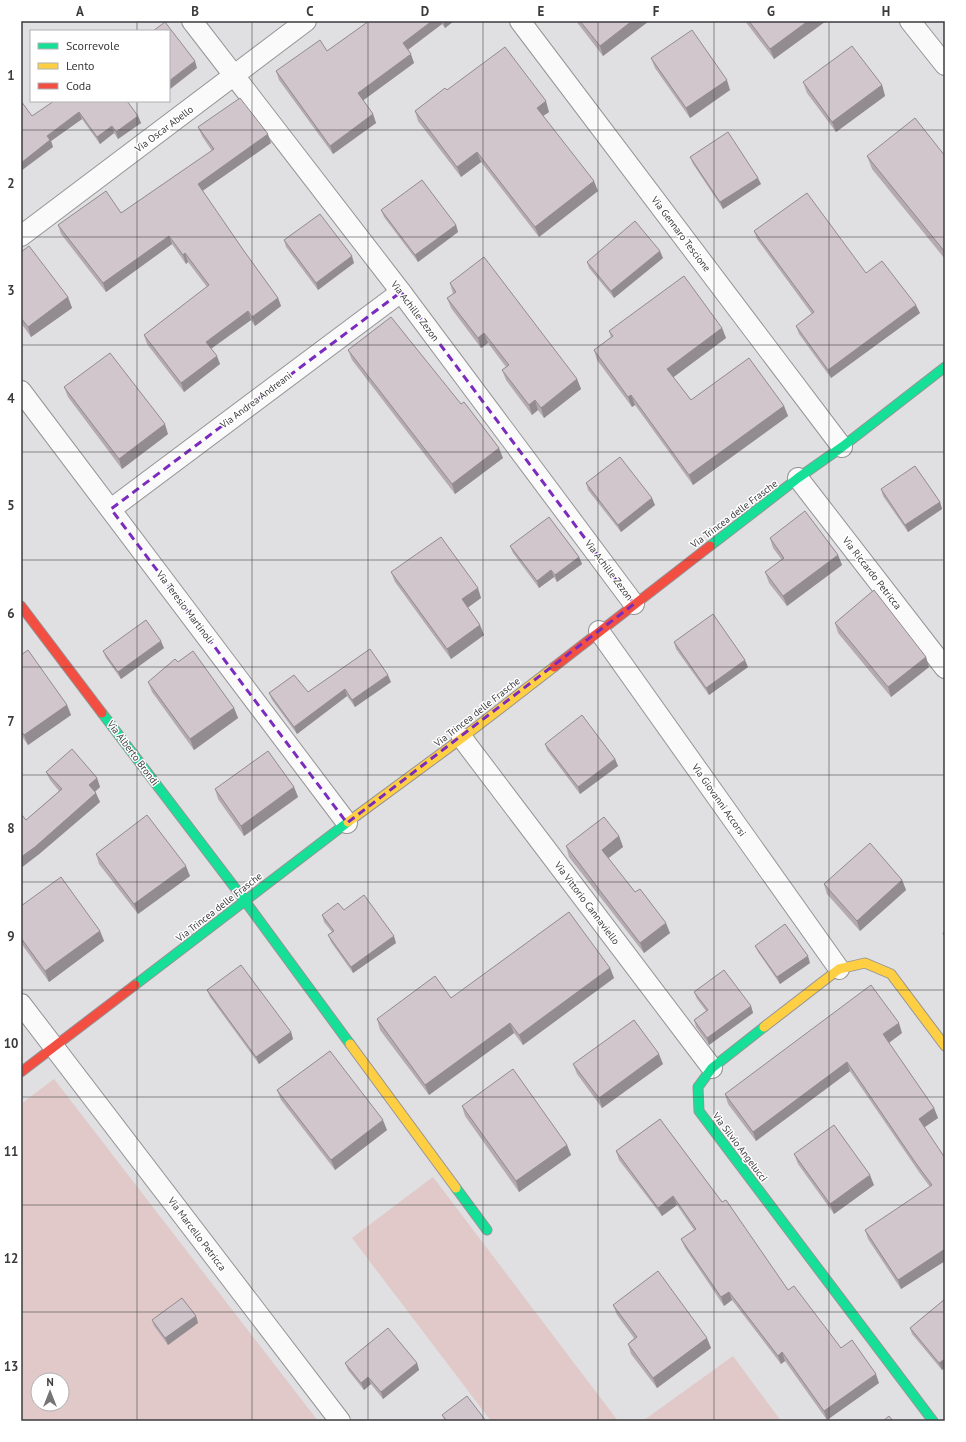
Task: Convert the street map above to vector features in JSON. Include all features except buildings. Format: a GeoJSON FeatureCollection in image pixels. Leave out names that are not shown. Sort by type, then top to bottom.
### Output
{"type":"FeatureCollection","features":[{"type":"Feature","properties":{"kind":"street","name":"Via Achille Zezon"},"geometry":{"type":"LineString","coordinates":[[192,21],[401,292],[634,604]]}},
{"type":"Feature","properties":{"kind":"street","name":"Via Oscar Abello"},"geometry":{"type":"LineString","coordinates":[[21,236],[306,21]]}},
{"type":"Feature","properties":{"kind":"street","name":"Via Gennaro Tescione"},"geometry":{"type":"LineString","coordinates":[[520,21],[842,447]]}},
{"type":"Feature","properties":{"kind":"street"},"geometry":{"type":"LineString","coordinates":[[910,21],[945,65]]}},
{"type":"Feature","properties":{"kind":"street","name":"Via Andrea Andreani"},"geometry":{"type":"LineString","coordinates":[[111,509],[401,292]]}},
{"type":"Feature","properties":{"kind":"street","name":"Via Trincea delle Frasche"},"geometry":{"type":"LineString","coordinates":[[21,1072],[347,823],[462,738],[798,478],[842,447],[945,367]]}},
{"type":"Feature","properties":{"kind":"street","name":"Via Teresio Martinoli"},"geometry":{"type":"LineString","coordinates":[[21,391],[347,823]]}},
{"type":"Feature","properties":{"kind":"street","name":"Via Riccardo Petricca"},"geometry":{"type":"LineString","coordinates":[[798,478],[945,668]]}},
{"type":"Feature","properties":{"kind":"street","name":"Via Alberto Brondi"},"geometry":{"type":"LineString","coordinates":[[21,606],[245,901],[487,1230]]}},
{"type":"Feature","properties":{"kind":"street","name":"Via Giovanni Accorsi"},"geometry":{"type":"LineString","coordinates":[[599,631],[839,969]]}},
{"type":"Feature","properties":{"kind":"street","name":"Via Vittorio Cannaviello"},"geometry":{"type":"LineString","coordinates":[[462,738],[712,1068]]}},
{"type":"Feature","properties":{"kind":"street","name":"Via Silvio Angelucci"},"geometry":{"type":"LineString","coordinates":[[933,1421],[700,1111],[698,1087],[712,1068],[839,969],[865,963],[890,974],[945,1046]]}},
{"type":"Feature","properties":{"kind":"street"},"geometry":{"type":"LineString","coordinates":[[21,1004],[54,1048]]}},
{"type":"Feature","properties":{"kind":"street","name":"Via Marcello Petricca"},"geometry":{"type":"LineString","coordinates":[[54,1048],[340,1421]]}},
{"type":"Feature","properties":{"kind":"highlighted area"},"geometry":{"type":"Polygon","coordinates":[[[401,292],[634,604],[347,823],[111,509],[401,292]]]}},
{"type":"Feature","properties":{"kind":"shaded area"},"geometry":{"type":"Polygon","coordinates":[[[54,1079],[318,1421],[21,1421],[21,1104],[54,1079]]]}},
{"type":"Feature","properties":{"kind":"shaded area"},"geometry":{"type":"Polygon","coordinates":[[[433,1177],[618,1421],[491,1421],[352,1238],[433,1177]]]}},
{"type":"Feature","properties":{"kind":"shaded area"},"geometry":{"type":"Polygon","coordinates":[[[733,1356],[781,1421],[638,1421],[647,1418],[733,1356]]]}},
{"type":"Feature","properties":{"kind":"traffic: fast"},"geometry":{"type":"LineString","coordinates":[[710,546],[798,478],[842,447],[945,367]]}},
{"type":"Feature","properties":{"kind":"traffic: fast"},"geometry":{"type":"LineString","coordinates":[[102,713],[245,901],[350,1044]]}},
{"type":"Feature","properties":{"kind":"traffic: fast"},"geometry":{"type":"LineString","coordinates":[[135,985],[348,822]]}},
{"type":"Feature","properties":{"kind":"traffic: fast"},"geometry":{"type":"LineString","coordinates":[[764,1027],[712,1068],[698,1087],[699,1111],[933,1421]]}},
{"type":"Feature","properties":{"kind":"traffic: fast"},"geometry":{"type":"LineString","coordinates":[[456,1188],[487,1230]]}},
{"type":"Feature","properties":{"kind":"traffic: slow"},"geometry":{"type":"LineString","coordinates":[[348,822],[462,738],[554,667]]}},
{"type":"Feature","properties":{"kind":"traffic: slow"},"geometry":{"type":"LineString","coordinates":[[764,1027],[839,969],[865,963],[891,974],[945,1046]]}},
{"type":"Feature","properties":{"kind":"traffic: slow"},"geometry":{"type":"LineString","coordinates":[[350,1044],[456,1188]]}},
{"type":"Feature","properties":{"kind":"traffic: jam"},"geometry":{"type":"LineString","coordinates":[[554,667],[710,546]]}},
{"type":"Feature","properties":{"kind":"traffic: jam"},"geometry":{"type":"LineString","coordinates":[[21,606],[102,713]]}},
{"type":"Feature","properties":{"kind":"traffic: jam"},"geometry":{"type":"LineString","coordinates":[[21,1072],[135,985]]}}]}
